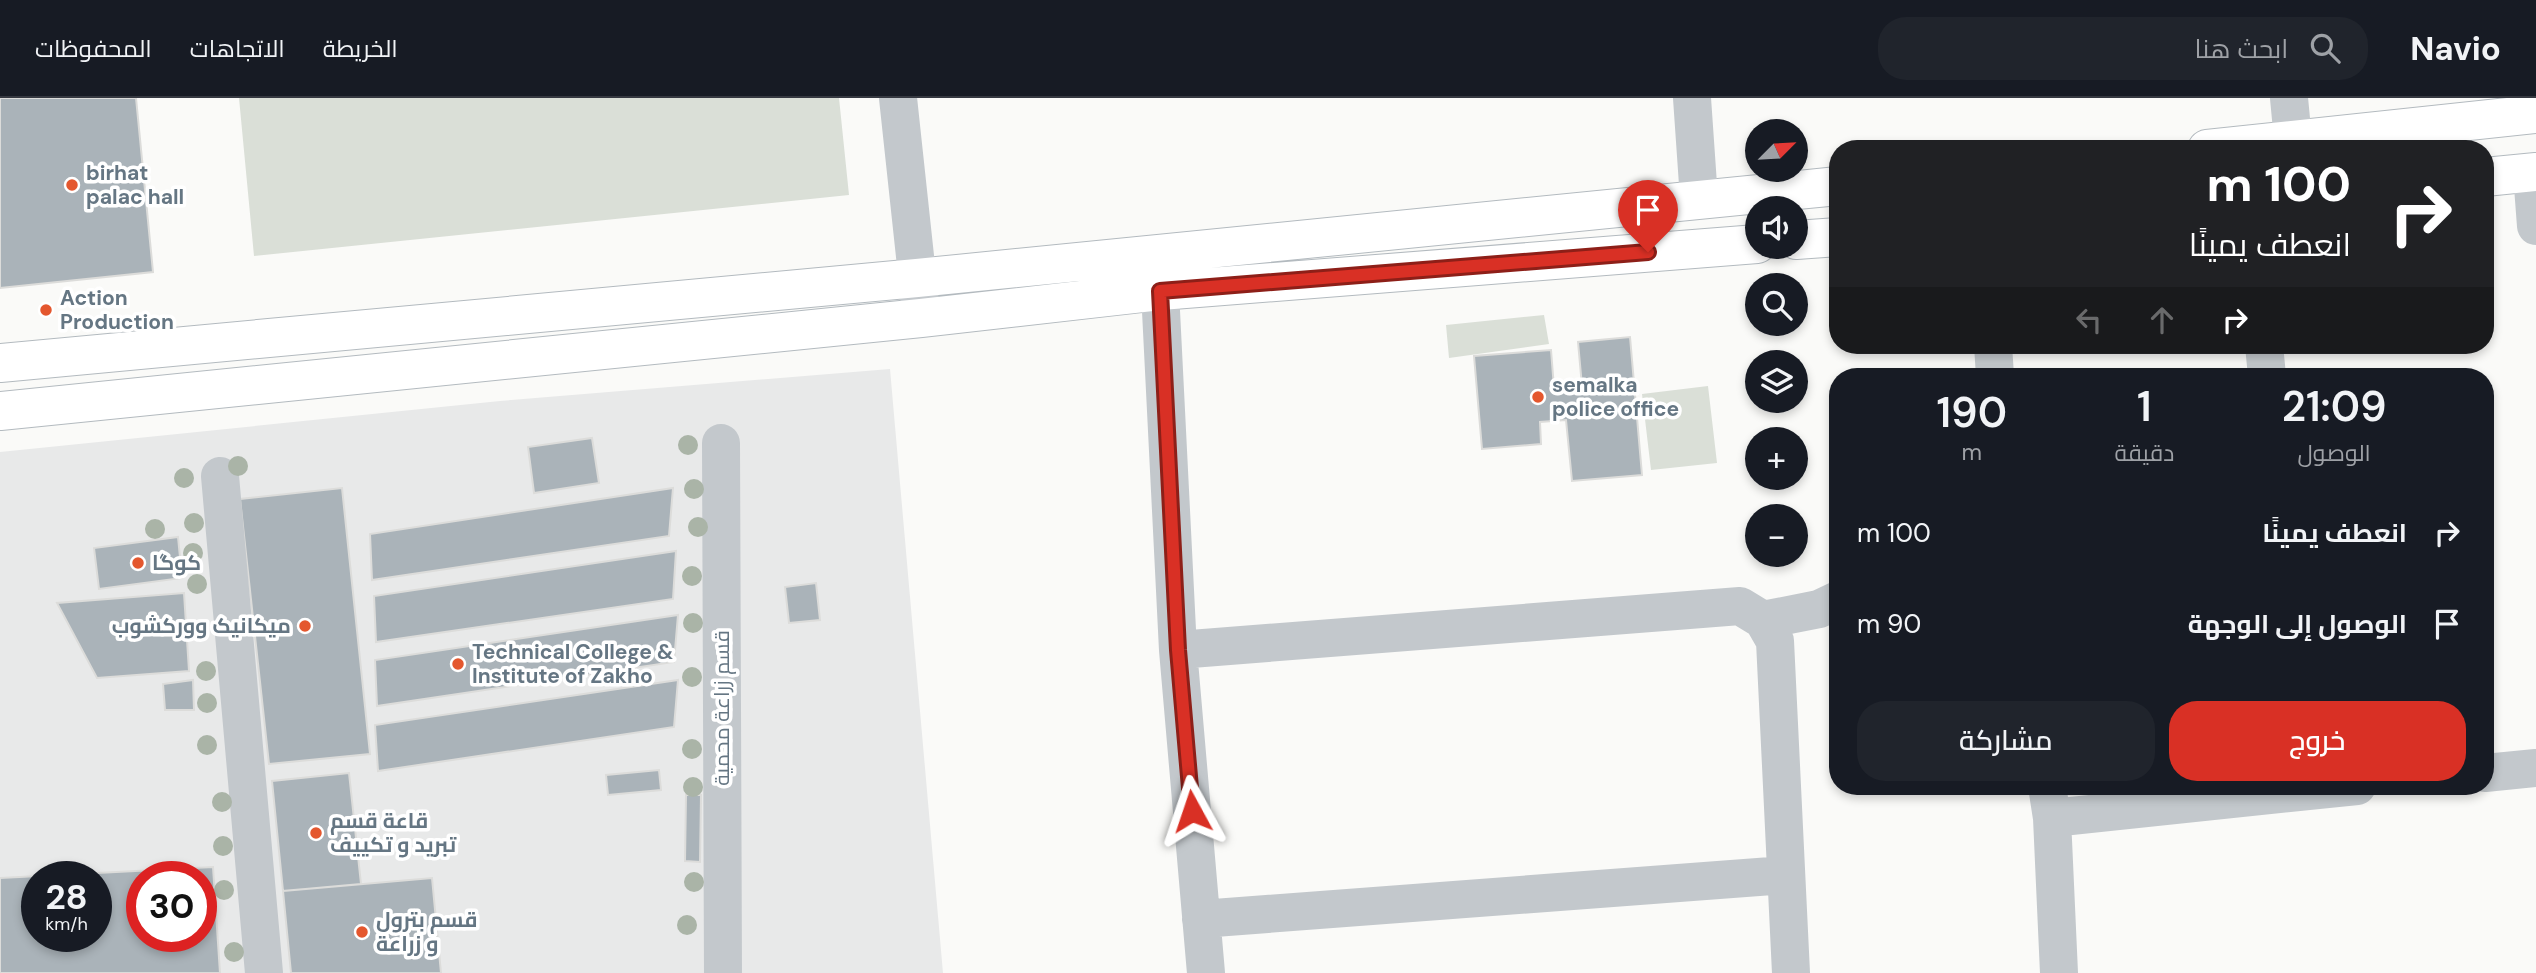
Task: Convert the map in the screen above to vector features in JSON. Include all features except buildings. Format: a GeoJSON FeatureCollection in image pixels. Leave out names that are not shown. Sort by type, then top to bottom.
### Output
{"type":"FeatureCollection","features":[{"type":"Feature","properties":{"kind":"main road"},"geometry":{"type":"LineString","coordinates":[[2293,140],[2536,114]]}},
{"type":"Feature","properties":{"kind":"main road"},"geometry":{"type":"LineString","coordinates":[[2494,176],[2534,173]]}},
{"type":"Feature","properties":{"kind":"main road"},"geometry":{"type":"LineString","coordinates":[[0,363],[917,278],[1829,187]]}},
{"type":"Feature","properties":{"kind":"main road"},"geometry":{"type":"LineString","coordinates":[[1808,239],[1829,238]]}},
{"type":"Feature","properties":{"kind":"main road"},"geometry":{"type":"LineString","coordinates":[[0,411],[921,318],[1160,291],[1745,245]]}},
{"type":"Feature","properties":{"kind":"street"},"geometry":{"type":"LineString","coordinates":[[898,98],[921,318]]}},
{"type":"Feature","properties":{"kind":"street"},"geometry":{"type":"LineString","coordinates":[[1692,98],[1699,200]]}},
{"type":"Feature","properties":{"kind":"street"},"geometry":{"type":"LineString","coordinates":[[2289,98],[2293,140]]}},
{"type":"Feature","properties":{"kind":"street"},"geometry":{"type":"LineString","coordinates":[[2534,173],[2536,226]]}},
{"type":"Feature","properties":{"kind":"street"},"geometry":{"type":"LineString","coordinates":[[1160,291],[1178,650],[1206,973]]}},
{"type":"Feature","properties":{"kind":"street","name":"قسم زراعة محمية"},"geometry":{"type":"LineString","coordinates":[[721,443],[723,973]]}},
{"type":"Feature","properties":{"kind":"street"},"geometry":{"type":"LineString","coordinates":[[220,476],[264,973]]}},
{"type":"Feature","properties":{"kind":"street"},"geometry":{"type":"LineString","coordinates":[[1763,620],[1819,609],[1829,604]]}},
{"type":"Feature","properties":{"kind":"street"},"geometry":{"type":"LineString","coordinates":[[1178,650],[1740,606],[1763,620],[1775,641],[1791,973]]}},
{"type":"Feature","properties":{"kind":"street"},"geometry":{"type":"LineString","coordinates":[[2494,772],[2536,768]]}},
{"type":"Feature","properties":{"kind":"street"},"geometry":{"type":"LineString","coordinates":[[2059,973],[2049,802],[2181,795]]}},
{"type":"Feature","properties":{"kind":"street"},"geometry":{"type":"LineString","coordinates":[[1201,919],[1785,875]]}},
{"type":"Feature","properties":{"kind":"shaded area"},"geometry":{"type":"Polygon","coordinates":[[[239,98],[839,98],[849,195],[254,256],[239,98]]]}},
{"type":"Feature","properties":{"kind":"shaded area"},"geometry":{"type":"Polygon","coordinates":[[[1544,315],[1549,344],[1449,358],[1446,325],[1544,315]]]}},
{"type":"Feature","properties":{"kind":"shaded area","name":"Technical College & Institute of Zakho"},"geometry":{"type":"Polygon","coordinates":[[[890,369],[943,973],[0,973],[0,452],[500,401],[890,369]]]}},
{"type":"Feature","properties":{"kind":"shaded area"},"geometry":{"type":"Polygon","coordinates":[[[1708,386],[1717,463],[1651,470],[1642,394],[1708,386]]]}},
{"type":"Feature","properties":{"kind":"place","name":"birhat palac hall"},"geometry":{"type":"Point","coordinates":[72,185]}},
{"type":"Feature","properties":{"kind":"place","name":"Action Production"},"geometry":{"type":"Point","coordinates":[46,310]}},
{"type":"Feature","properties":{"kind":"place","name":"semalka police office"},"geometry":{"type":"Point","coordinates":[1538,397]}},
{"type":"Feature","properties":{"kind":"place","name":"كوگا"},"geometry":{"type":"Point","coordinates":[138,563]}},
{"type":"Feature","properties":{"kind":"place","name":"میکانیک وورکشوب"},"geometry":{"type":"Point","coordinates":[305,626]}},
{"type":"Feature","properties":{"kind":"place","name":"Technical College & Institute of Zakho"},"geometry":{"type":"Point","coordinates":[458,664]}},
{"type":"Feature","properties":{"kind":"place","name":"قاعة قسم تبرید و تکییف"},"geometry":{"type":"Point","coordinates":[316,833]}},
{"type":"Feature","properties":{"kind":"place","name":"قسم بترول و زراعة"},"geometry":{"type":"Point","coordinates":[362,932]}},
{"type":"Feature","properties":{"kind":"route"},"geometry":{"type":"LineString","coordinates":[[1192,811],[1178,650],[1160,291],[1648,252]]}}]}
